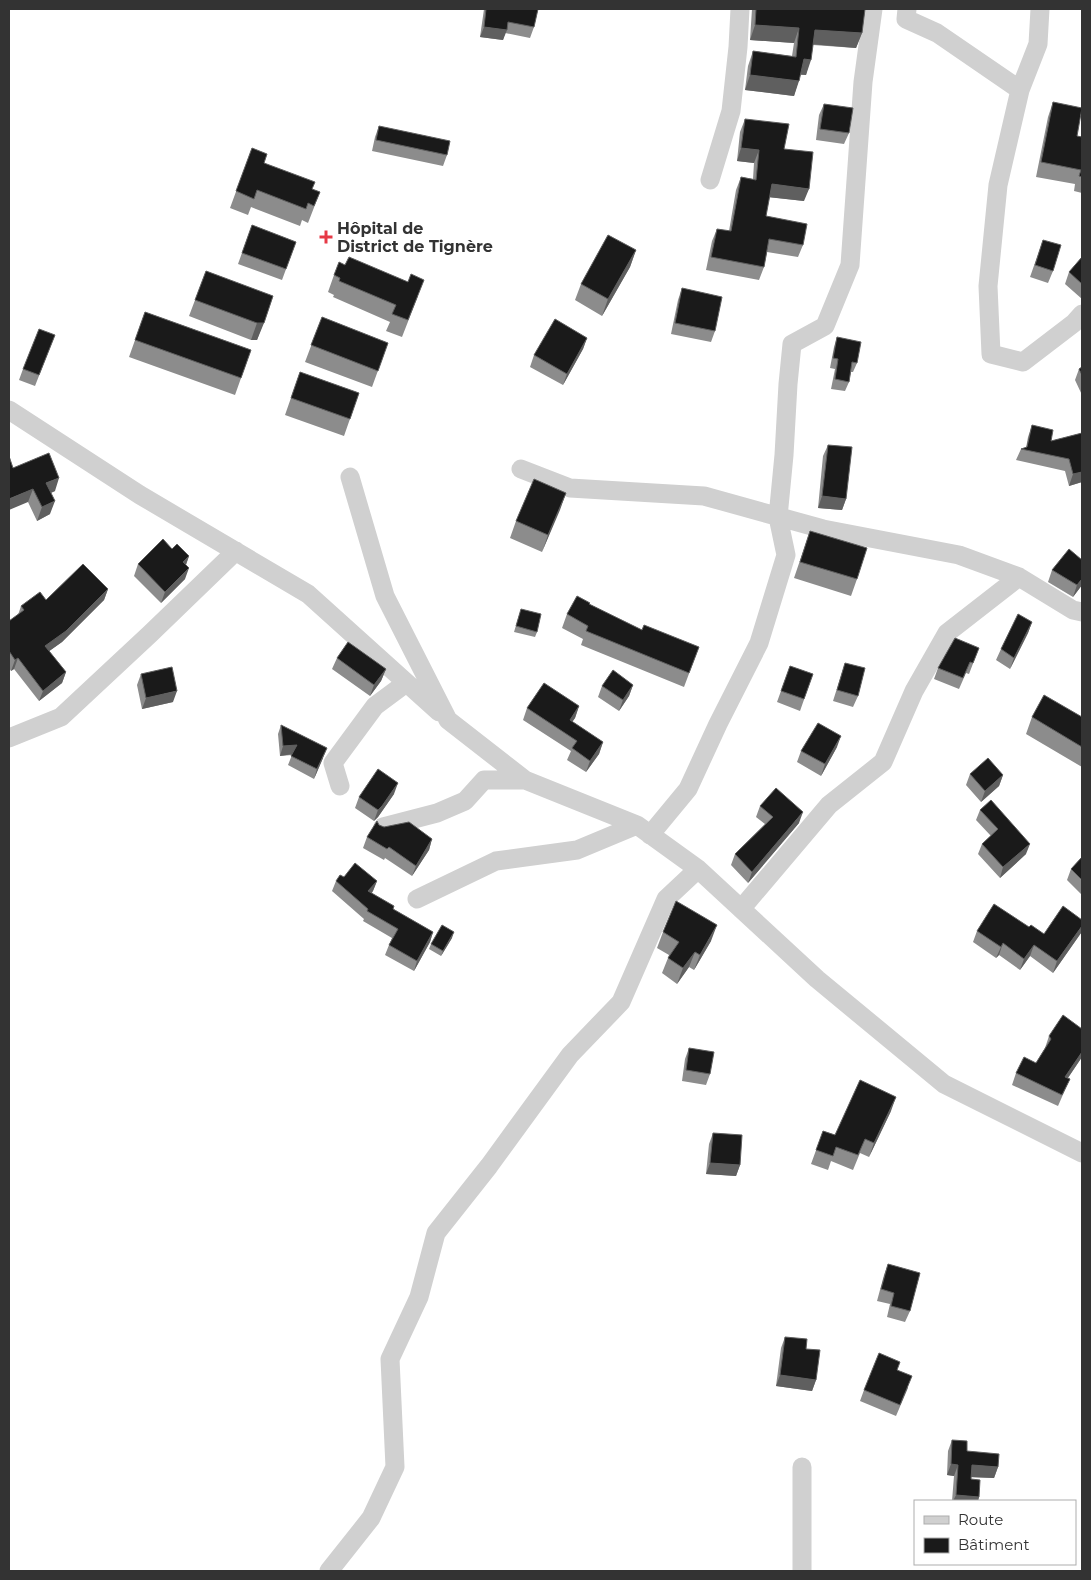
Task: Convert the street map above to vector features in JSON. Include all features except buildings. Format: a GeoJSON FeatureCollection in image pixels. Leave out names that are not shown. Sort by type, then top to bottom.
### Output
{"type":"FeatureCollection","features":[{"type":"Feature","properties":{"kind":"street"},"geometry":{"type":"LineString","coordinates":[[710,180],[732,110],[740,9]]}},
{"type":"Feature","properties":{"kind":"street"},"geometry":{"type":"LineString","coordinates":[[417,900],[496,862],[577,850],[643,830],[688,788],[759,643],[786,555],[778,517],[792,344],[825,326],[850,265],[863,82],[874,9]]}},
{"type":"Feature","properties":{"kind":"street"},"geometry":{"type":"LineString","coordinates":[[907,9],[906,19],[937,33],[1020,90]]}},
{"type":"Feature","properties":{"kind":"street"},"geometry":{"type":"LineString","coordinates":[[1040,9],[1038,44],[1020,90],[998,185],[988,286],[992,354],[1023,362],[1082,314]]}},
{"type":"Feature","properties":{"kind":"street"},"geometry":{"type":"LineString","coordinates":[[9,410],[140,495],[308,594],[448,720],[525,780],[643,830],[698,870],[817,979],[944,1084],[1082,1154]]}},
{"type":"Feature","properties":{"kind":"street"},"geometry":{"type":"LineString","coordinates":[[521,469],[570,488],[704,496],[823,529],[959,555],[1019,577],[1073,610],[1082,612]]}},
{"type":"Feature","properties":{"kind":"street"},"geometry":{"type":"LineString","coordinates":[[350,477],[385,596],[448,720]]}},
{"type":"Feature","properties":{"kind":"street"},"geometry":{"type":"LineString","coordinates":[[9,738],[61,717],[236,552]]}},
{"type":"Feature","properties":{"kind":"street"},"geometry":{"type":"LineString","coordinates":[[741,909],[829,805],[883,762],[914,690],[947,633],[1019,577]]}},
{"type":"Feature","properties":{"kind":"street"},"geometry":{"type":"LineString","coordinates":[[340,786],[333,764],[375,706],[406,683]]}},
{"type":"Feature","properties":{"kind":"street"},"geometry":{"type":"LineString","coordinates":[[383,826],[437,813],[465,801],[484,780],[525,780]]}},
{"type":"Feature","properties":{"kind":"street"},"geometry":{"type":"LineString","coordinates":[[329,1571],[371,1518],[395,1466],[390,1359],[418,1298],[436,1233],[489,1166],[570,1055],[621,1002],[666,900],[698,870]]}},
{"type":"Feature","properties":{"kind":"street"},"geometry":{"type":"LineString","coordinates":[[802,1466],[802,1571]]}},
{"type":"Feature","properties":{"kind":"place","name":"Hôpital de District de Tignère"},"geometry":{"type":"Point","coordinates":[326,237]}}]}
